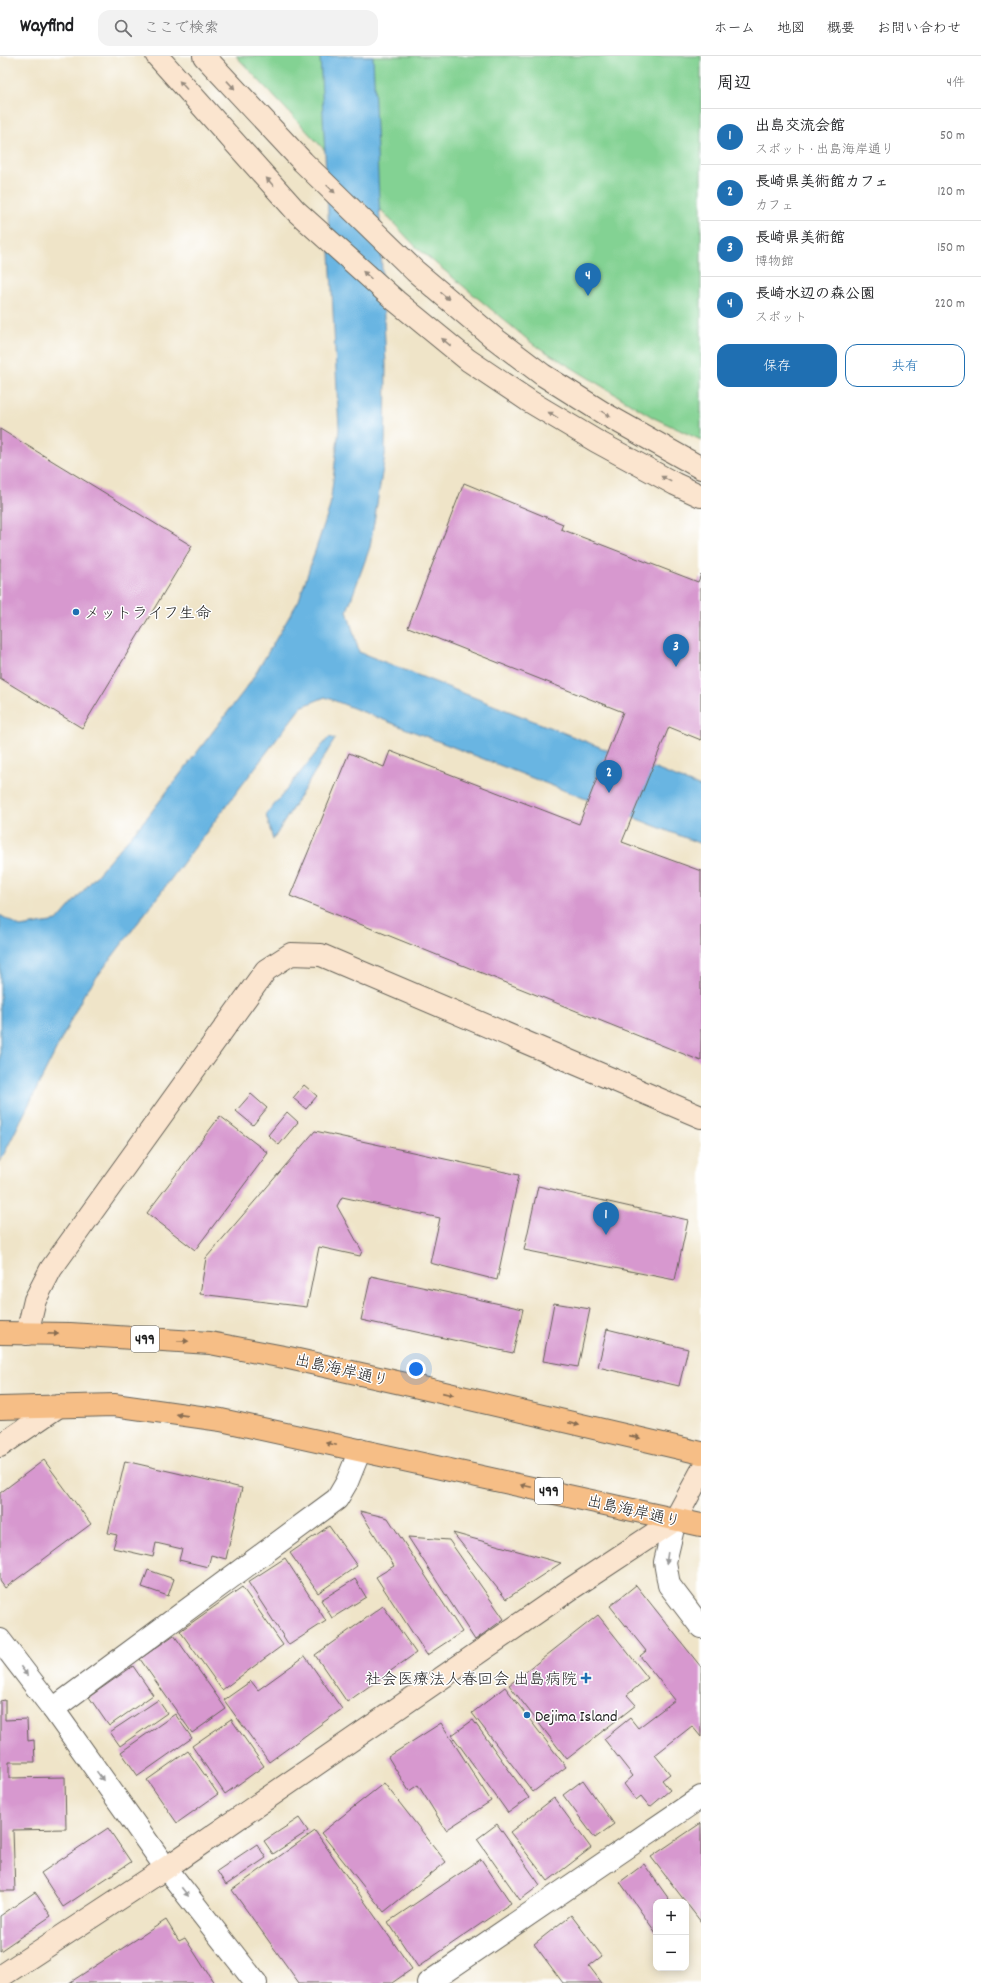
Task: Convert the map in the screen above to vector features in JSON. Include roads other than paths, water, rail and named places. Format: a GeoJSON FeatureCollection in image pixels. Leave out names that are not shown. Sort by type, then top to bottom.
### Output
{"type":"FeatureCollection","features":[{"type":"Feature","properties":{"kind":"highway","name":"出島海岸通り"},"geometry":{"type":"LineString","coordinates":[[0,1333],[70,1334],[210,1343],[387,1380],[701,1453]]}},
{"type":"Feature","properties":{"kind":"highway","name":"出島海岸通り"},"geometry":{"type":"LineString","coordinates":[[0,1408],[114,1405],[221,1420],[701,1525]]}},
{"type":"Feature","properties":{"kind":"street"},"geometry":{"type":"LineString","coordinates":[[157,56],[296,211],[396,301],[468,360],[529,401],[675,484],[701,496]]}},
{"type":"Feature","properties":{"kind":"street"},"geometry":{"type":"LineString","coordinates":[[204,56],[303,162],[415,271],[513,353],[543,375],[605,414],[701,468]]}},
{"type":"Feature","properties":{"kind":"street"},"geometry":{"type":"LineString","coordinates":[[27,1334],[35,1300],[51,1269],[266,970],[291,954],[321,955],[701,1117]]}},
{"type":"Feature","properties":{"kind":"street"},"geometry":{"type":"LineString","coordinates":[[0,1446],[59,1406]]}},
{"type":"Feature","properties":{"kind":"street"},"geometry":{"type":"LineString","coordinates":[[53,1709],[337,1499],[347,1482],[360,1450]]}},
{"type":"Feature","properties":{"kind":"street"},"geometry":{"type":"LineString","coordinates":[[701,1472],[675,1520],[666,1562],[669,1585],[701,1627]]}},
{"type":"Feature","properties":{"kind":"street"},"geometry":{"type":"LineString","coordinates":[[0,1977],[166,1868],[572,1588],[675,1520]]}},
{"type":"Feature","properties":{"kind":"street"},"geometry":{"type":"LineString","coordinates":[[0,1640],[53,1709],[166,1868],[256,1983]]}},
{"type":"Feature","properties":{"kind":"street"},"geometry":{"type":"LineString","coordinates":[[428,1983],[701,1797]]}},
{"type":"Feature","properties":{"kind":"water"},"geometry":{"type":"Polygon","coordinates":[[[320,56],[373,56],[386,366],[385,455],[370,547],[347,611],[359,652],[701,787],[701,844],[325,697],[301,707],[84,994],[0,1162],[0,915],[20,927],[57,921],[149,815],[250,683],[299,600],[330,506],[339,429],[320,56]]]}},
{"type":"Feature","properties":{"kind":"water"},"geometry":{"type":"Polygon","coordinates":[[[329,737],[335,739],[273,840],[266,815],[329,737]]]}},
{"type":"Feature","properties":{"kind":"place","name":"長崎水辺の森公園"},"geometry":{"type":"Point","coordinates":[588,296]}},
{"type":"Feature","properties":{"kind":"place","name":"メットライフ生命"},"geometry":{"type":"Point","coordinates":[76,612]}},
{"type":"Feature","properties":{"kind":"place","name":"長崎県美術館"},"geometry":{"type":"Point","coordinates":[676,667]}},
{"type":"Feature","properties":{"kind":"place","name":"長崎県美術館カフェ"},"geometry":{"type":"Point","coordinates":[609,793]}},
{"type":"Feature","properties":{"kind":"place","name":"出島交流会館"},"geometry":{"type":"Point","coordinates":[606,1235]}},
{"type":"Feature","properties":{"kind":"place","name":"社会医療法人春回会 出島病院"},"geometry":{"type":"Point","coordinates":[586,1678]}},
{"type":"Feature","properties":{"kind":"place","name":"Dejima Island"},"geometry":{"type":"Point","coordinates":[527,1715]}}]}
